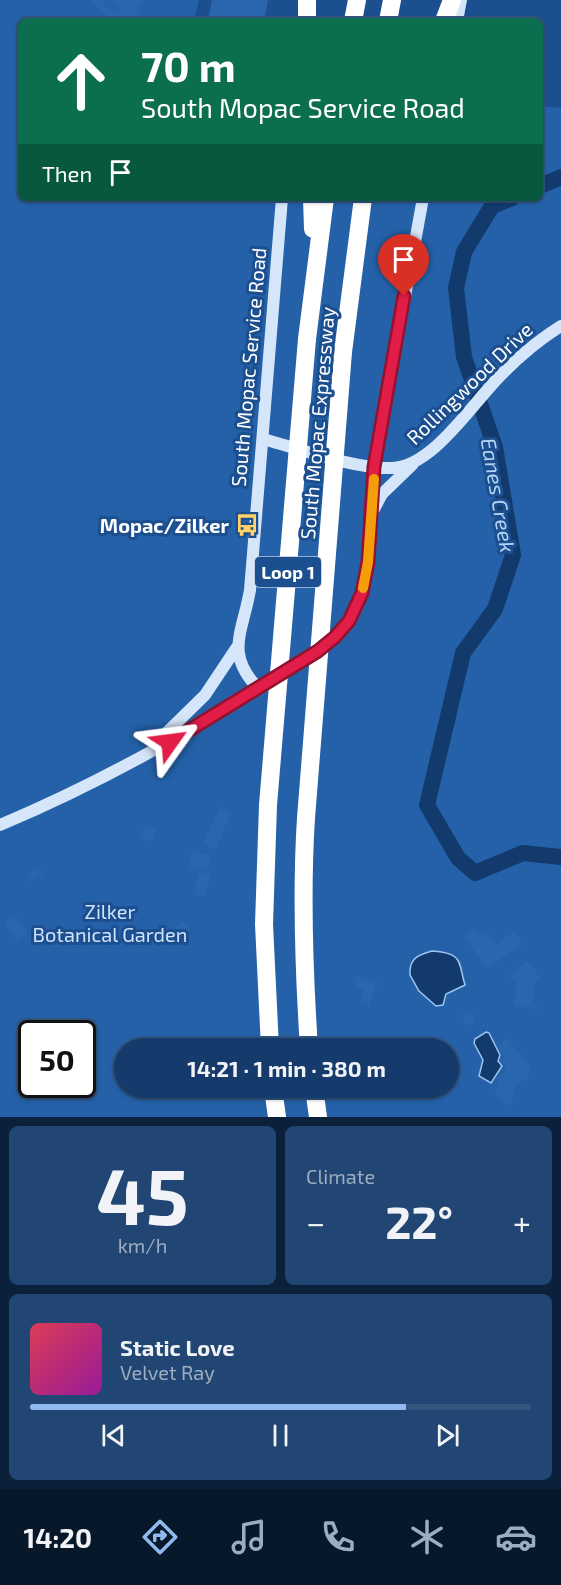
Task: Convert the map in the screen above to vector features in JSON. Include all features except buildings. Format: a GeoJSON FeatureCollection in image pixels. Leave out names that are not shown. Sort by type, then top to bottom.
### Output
{"type":"FeatureCollection","features":[{"type":"Feature","properties":{"kind":"highway"},"geometry":{"type":"LineString","coordinates":[[305,0],[307,18]]}},
{"type":"Feature","properties":{"kind":"highway"},"geometry":{"type":"LineString","coordinates":[[354,18],[357,0]]}},
{"type":"Feature","properties":{"kind":"highway"},"geometry":{"type":"LineString","coordinates":[[389,18],[392,0]]}},
{"type":"Feature","properties":{"kind":"highway"},"geometry":{"type":"LineString","coordinates":[[445,18],[452,0]]}},
{"type":"Feature","properties":{"kind":"highway"},"geometry":{"type":"LineString","coordinates":[[312,201],[316,271]]}},
{"type":"Feature","properties":{"kind":"highway","name":"South Mopac Expressway"},"geometry":{"type":"LineString","coordinates":[[270,1038],[264,924],[268,805],[307,339],[325,201]]}},
{"type":"Feature","properties":{"kind":"highway","name":"South Mopac Expressway"},"geometry":{"type":"LineString","coordinates":[[309,1038],[303,872],[306,819],[344,352],[363,201]]}},
{"type":"Feature","properties":{"kind":"highway"},"geometry":{"type":"LineString","coordinates":[[358,250],[374,201]]}},
{"type":"Feature","properties":{"kind":"highway"},"geometry":{"type":"LineString","coordinates":[[274,1098],[277,1117]]}},
{"type":"Feature","properties":{"kind":"highway"},"geometry":{"type":"LineString","coordinates":[[315,1098],[318,1117]]}},
{"type":"Feature","properties":{"kind":"main road"},"geometry":{"type":"LineString","coordinates":[[301,18],[305,0]]}},
{"type":"Feature","properties":{"kind":"main road"},"geometry":{"type":"LineString","coordinates":[[458,18],[461,0]]}},
{"type":"Feature","properties":{"kind":"main road","name":"South Mopac Service Road"},"geometry":{"type":"LineString","coordinates":[[237,646],[250,590],[282,201]]}},
{"type":"Feature","properties":{"kind":"main road"},"geometry":{"type":"LineString","coordinates":[[0,825],[63,798],[139,758],[259,689],[318,651],[349,621],[359,600],[366,576],[374,467],[422,201]]}},
{"type":"Feature","properties":{"kind":"main road","name":"Rollingwood Drive"},"geometry":{"type":"LineString","coordinates":[[263,440],[374,467],[395,468],[414,463],[429,452],[502,373],[544,336],[561,326]]}},
{"type":"Feature","properties":{"kind":"main road"},"geometry":{"type":"LineString","coordinates":[[371,512],[382,494],[414,463]]}},
{"type":"Feature","properties":{"kind":"main road"},"geometry":{"type":"LineString","coordinates":[[237,646],[240,666],[259,689]]}},
{"type":"Feature","properties":{"kind":"main road"},"geometry":{"type":"LineString","coordinates":[[139,758],[182,720],[205,695],[237,646]]}},
{"type":"Feature","properties":{"kind":"green space","name":"Zilker Botanical Garden"},"geometry":{"type":"Polygon","coordinates":[[[0,0],[199,0],[195,18],[18,18],[18,201],[543,201],[543,106],[561,108],[561,1117],[0,1117],[0,0]]]}},
{"type":"Feature","properties":{"kind":"shaded area"},"geometry":{"type":"Polygon","coordinates":[[[432,951],[450,954],[458,960],[465,985],[446,994],[443,1005],[436,1006],[419,991],[410,975],[411,965],[415,958],[432,951]]]}},
{"type":"Feature","properties":{"kind":"shaded area"},"geometry":{"type":"Polygon","coordinates":[[[486,1032],[489,1033],[500,1055],[498,1061],[502,1066],[491,1083],[479,1076],[483,1060],[474,1043],[475,1039],[486,1032]]]}},
{"type":"Feature","properties":{"kind":"waterway","name":"Eanes Creek"},"geometry":{"type":"LineString","coordinates":[[543,185],[561,177]]}},
{"type":"Feature","properties":{"kind":"waterway","name":"Eanes Creek"},"geometry":{"type":"LineString","coordinates":[[504,201],[492,206],[464,252],[456,288],[464,357],[495,447],[513,555],[495,609],[463,653],[427,805],[458,858],[475,873],[523,853],[561,857]]}},
{"type":"Feature","properties":{"kind":"slow traffic"},"geometry":{"type":"LineString","coordinates":[[363,588],[368,562],[374,479]]}},
{"type":"Feature","properties":{"kind":"place","name":"Mopac/Zilker"},"geometry":{"type":"Point","coordinates":[247,525]}},
{"type":"Feature","properties":{"kind":"route"},"geometry":{"type":"LineString","coordinates":[[170,742],[318,651],[335,637],[349,621],[357,607],[366,576],[374,467],[404,296]]}}]}
